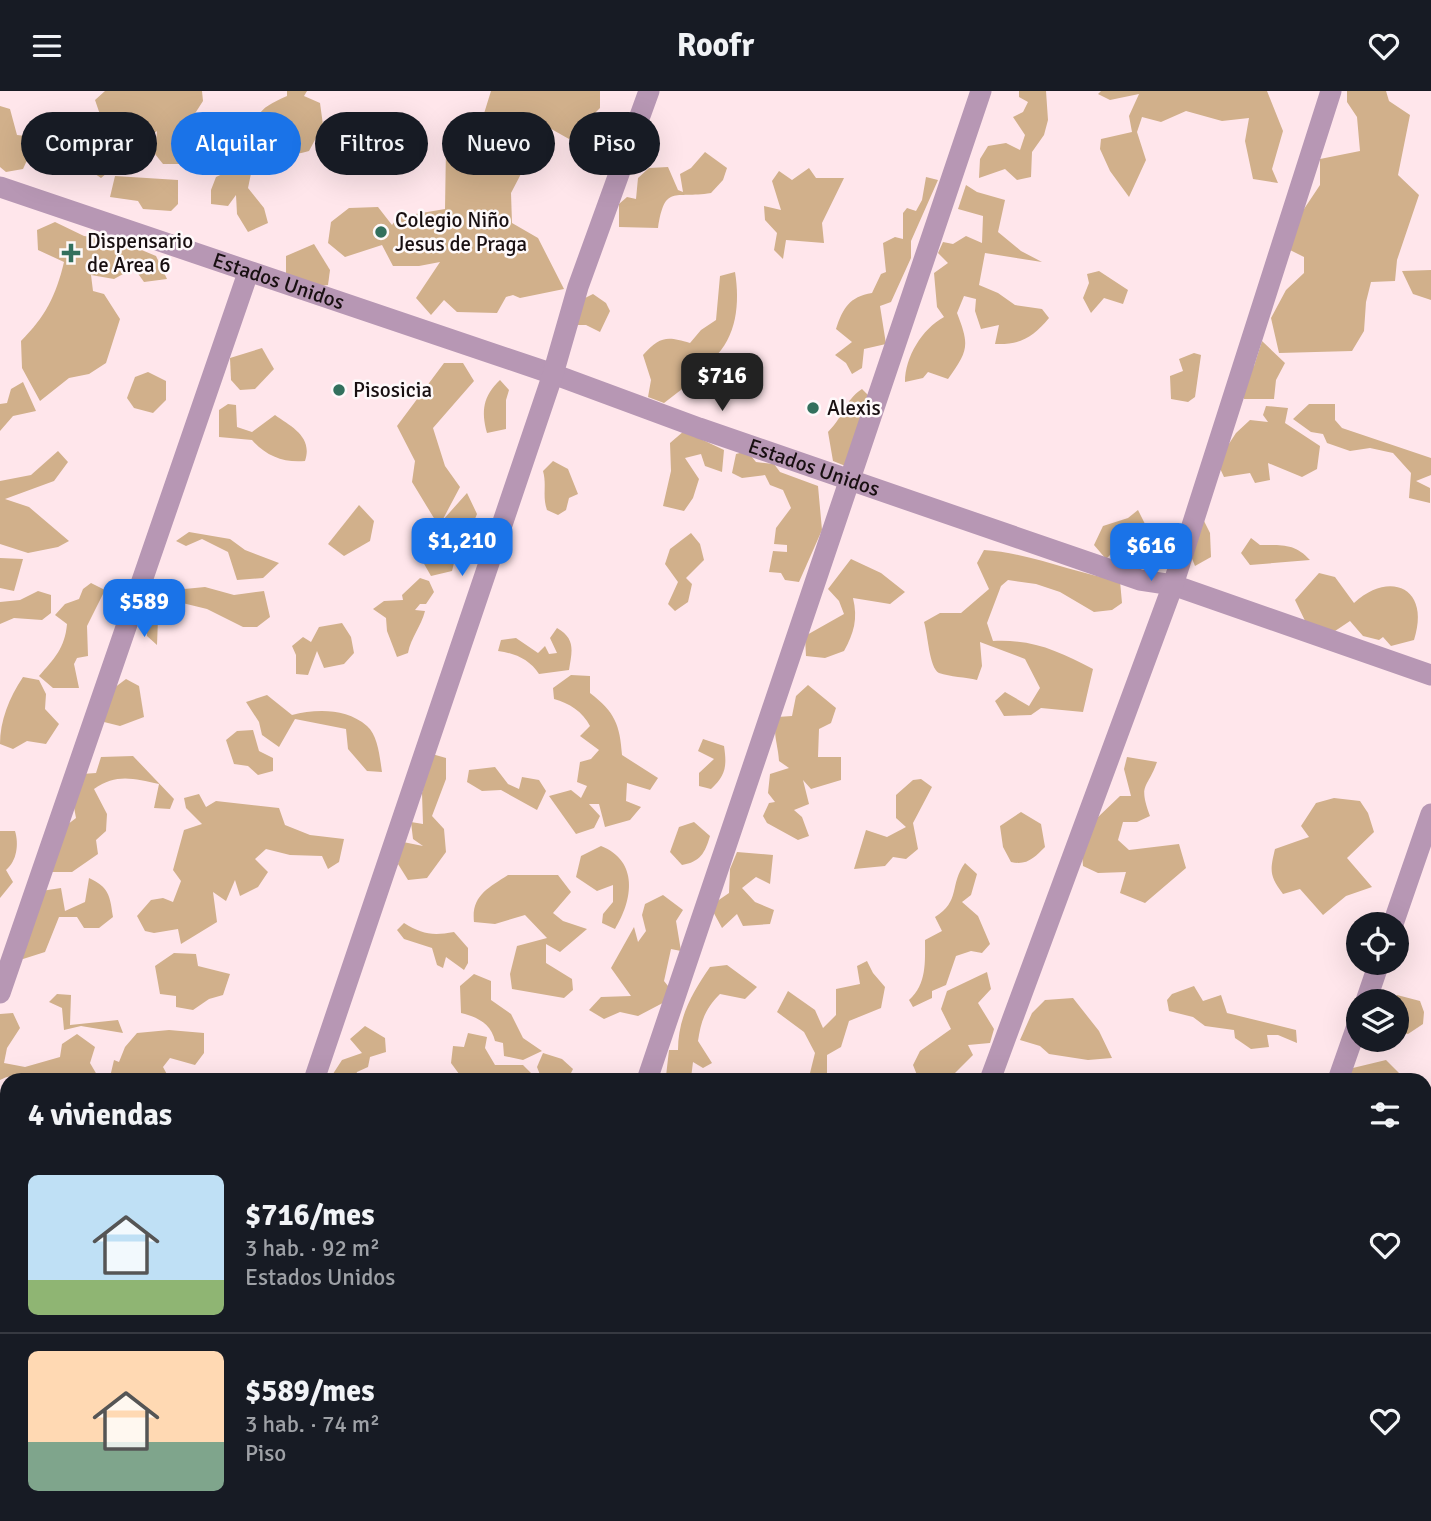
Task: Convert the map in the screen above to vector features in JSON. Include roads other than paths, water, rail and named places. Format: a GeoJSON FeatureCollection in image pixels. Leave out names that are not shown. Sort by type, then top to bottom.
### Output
{"type":"FeatureCollection","features":[{"type":"Feature","properties":{"kind":"street"},"geometry":{"type":"LineString","coordinates":[[316,1073],[553,374],[578,286],[649,91]]}},
{"type":"Feature","properties":{"kind":"street"},"geometry":{"type":"LineString","coordinates":[[649,1073],[981,91]]}},
{"type":"Feature","properties":{"kind":"street"},"geometry":{"type":"LineString","coordinates":[[993,1073],[1173,585],[1331,91]]}},
{"type":"Feature","properties":{"kind":"street","name":"Estados Unidos"},"geometry":{"type":"LineString","coordinates":[[0,187],[553,374],[1140,580],[1173,585],[1431,675]]}},
{"type":"Feature","properties":{"kind":"street"},"geometry":{"type":"LineString","coordinates":[[0,993],[248,272]]}},
{"type":"Feature","properties":{"kind":"street"},"geometry":{"type":"LineString","coordinates":[[1397,912],[1431,814]]}},
{"type":"Feature","properties":{"kind":"street"},"geometry":{"type":"LineString","coordinates":[[1340,1073],[1348,1052]]}},
{"type":"Feature","properties":{"kind":"place","name":"Colegio Niño Jesus de Praga"},"geometry":{"type":"Point","coordinates":[381,232]}},
{"type":"Feature","properties":{"kind":"place","name":"Dispensario de Area 6"},"geometry":{"type":"Point","coordinates":[71,253]}},
{"type":"Feature","properties":{"kind":"place","name":"Pisosicia"},"geometry":{"type":"Point","coordinates":[339,390]}},
{"type":"Feature","properties":{"kind":"place","name":"Alexis"},"geometry":{"type":"Point","coordinates":[813,408]}}]}
